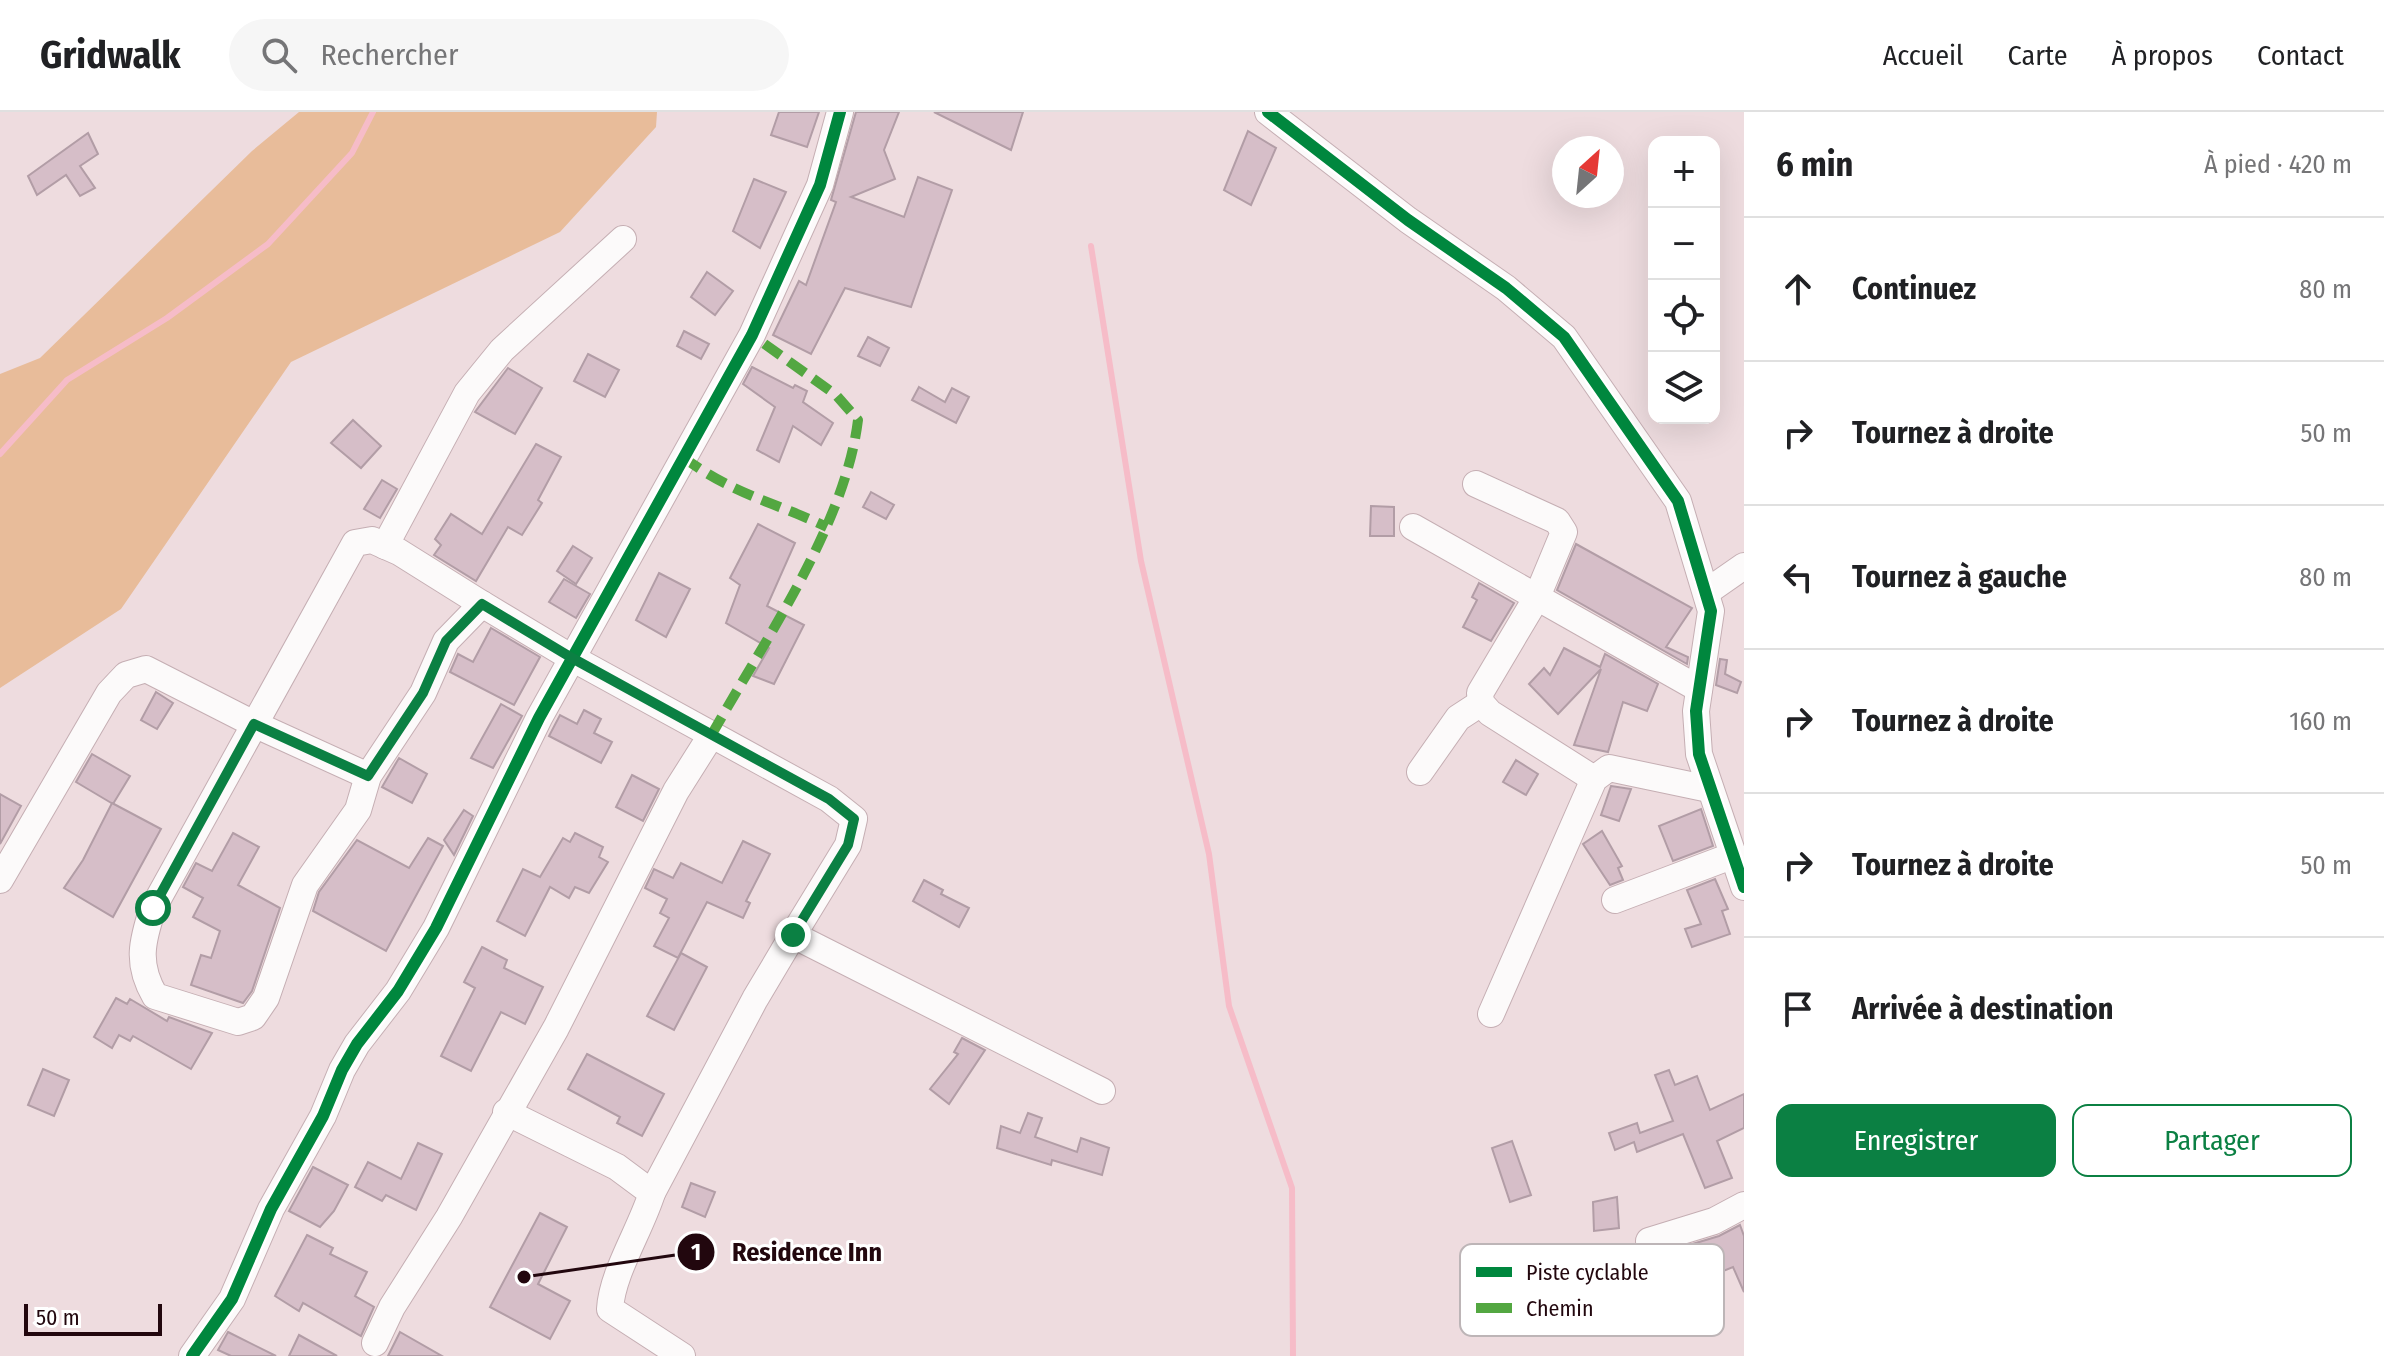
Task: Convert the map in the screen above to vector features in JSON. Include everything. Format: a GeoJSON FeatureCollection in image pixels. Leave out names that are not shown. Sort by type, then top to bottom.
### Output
{"type":"FeatureCollection","features":[{"type":"Feature","properties":{"kind":"street"},"geometry":{"type":"LineString","coordinates":[[192,1356],[232,1299],[271,1209],[317,1128],[342,1070],[357,1044],[398,991],[436,928],[572,658],[752,335],[815,197],[840,112]]}},
{"type":"Feature","properties":{"kind":"street"},"geometry":{"type":"LineString","coordinates":[[1268,112],[1408,220],[1506,288],[1564,337],[1678,501],[1708,591],[1711,611],[1696,711],[1699,754],[1744,887]]}},
{"type":"Feature","properties":{"kind":"street"},"geometry":{"type":"LineString","coordinates":[[385,546],[467,393],[502,350],[623,239]]}},
{"type":"Feature","properties":{"kind":"street"},"geometry":{"type":"LineString","coordinates":[[1476,484],[1557,521],[1564,532],[1537,597],[1480,693],[1481,703],[1490,713],[1594,779]]}},
{"type":"Feature","properties":{"kind":"street"},"geometry":{"type":"LineString","coordinates":[[1413,527],[1699,689]]}},
{"type":"Feature","properties":{"kind":"street"},"geometry":{"type":"LineString","coordinates":[[482,604],[446,641],[423,693],[368,776],[358,810],[305,885],[266,998],[253,1017],[238,1022],[155,996],[144,977],[141,946],[153,908],[355,543],[372,540],[385,546],[482,604],[572,658],[829,799],[854,819],[848,845],[793,935],[652,1193],[639,1232],[612,1285],[610,1309],[682,1356]]}},
{"type":"Feature","properties":{"kind":"street"},"geometry":{"type":"LineString","coordinates":[[1708,591],[1744,566]]}},
{"type":"Feature","properties":{"kind":"street"},"geometry":{"type":"LineString","coordinates":[[0,880],[109,693],[126,675],[146,669],[254,724],[368,776]]}},
{"type":"Feature","properties":{"kind":"street"},"geometry":{"type":"LineString","coordinates":[[1420,772],[1458,718],[1481,703]]}},
{"type":"Feature","properties":{"kind":"street"},"geometry":{"type":"LineString","coordinates":[[375,1343],[392,1307],[449,1217],[556,1028],[676,791],[712,734]]}},
{"type":"Feature","properties":{"kind":"street"},"geometry":{"type":"LineString","coordinates":[[1491,1014],[1594,779],[1609,768],[1709,789]]}},
{"type":"Feature","properties":{"kind":"street"},"geometry":{"type":"LineString","coordinates":[[1615,900],[1734,855]]}},
{"type":"Feature","properties":{"kind":"street"},"geometry":{"type":"LineString","coordinates":[[793,935],[1102,1091]]}},
{"type":"Feature","properties":{"kind":"street"},"geometry":{"type":"LineString","coordinates":[[506,1112],[617,1167],[652,1193]]}},
{"type":"Feature","properties":{"kind":"street"},"geometry":{"type":"LineString","coordinates":[[1649,1241],[1714,1221],[1744,1205]]}},
{"type":"Feature","properties":{"kind":"shaded area"},"geometry":{"type":"Polygon","coordinates":[[[299,112],[657,112],[656,127],[560,232],[291,362],[121,609],[0,688],[0,374],[40,358],[252,151],[299,112]]]}},
{"type":"Feature","properties":{"kind":"building"},"geometry":{"type":"Polygon","coordinates":[[[779,112],[819,112],[807,147],[771,135],[779,112]]]}},
{"type":"Feature","properties":{"kind":"building"},"geometry":{"type":"Polygon","coordinates":[[[856,112],[899,112],[884,150],[895,179],[851,197],[904,217],[918,177],[952,190],[911,307],[845,288],[811,354],[773,335],[799,281],[806,285],[836,202],[831,200],[856,112]]]}},
{"type":"Feature","properties":{"kind":"building"},"geometry":{"type":"Polygon","coordinates":[[[934,112],[1023,112],[1011,150],[934,112]]]}},
{"type":"Feature","properties":{"kind":"building"},"geometry":{"type":"Polygon","coordinates":[[[1248,131],[1276,148],[1251,205],[1224,190],[1248,131]]]}},
{"type":"Feature","properties":{"kind":"building"},"geometry":{"type":"Polygon","coordinates":[[[88,133],[98,154],[80,166],[95,188],[80,196],[66,175],[37,195],[28,176],[88,133]]]}},
{"type":"Feature","properties":{"kind":"building"},"geometry":{"type":"Polygon","coordinates":[[[754,179],[786,192],[760,248],[733,231],[754,179]]]}},
{"type":"Feature","properties":{"kind":"building"},"geometry":{"type":"Polygon","coordinates":[[[707,272],[733,291],[715,315],[691,297],[707,272]]]}},
{"type":"Feature","properties":{"kind":"building"},"geometry":{"type":"Polygon","coordinates":[[[684,331],[709,344],[701,359],[677,346],[684,331]]]}},
{"type":"Feature","properties":{"kind":"building"},"geometry":{"type":"Polygon","coordinates":[[[868,337],[889,348],[880,366],[858,356],[868,337]]]}},
{"type":"Feature","properties":{"kind":"building"},"geometry":{"type":"Polygon","coordinates":[[[588,354],[619,370],[605,397],[574,381],[588,354]]]}},
{"type":"Feature","properties":{"kind":"building"},"geometry":{"type":"Polygon","coordinates":[[[752,367],[793,388],[795,385],[807,391],[803,402],[833,423],[821,445],[793,426],[779,462],[757,450],[775,407],[743,384],[752,367]]]}},
{"type":"Feature","properties":{"kind":"building"},"geometry":{"type":"Polygon","coordinates":[[[508,368],[542,388],[515,434],[475,412],[508,368]]]}},
{"type":"Feature","properties":{"kind":"building"},"geometry":{"type":"Polygon","coordinates":[[[919,387],[945,402],[952,388],[969,397],[956,423],[912,400],[919,387]]]}},
{"type":"Feature","properties":{"kind":"building"},"geometry":{"type":"Polygon","coordinates":[[[353,420],[381,446],[361,468],[331,443],[353,420]]]}},
{"type":"Feature","properties":{"kind":"building"},"geometry":{"type":"Polygon","coordinates":[[[536,444],[561,457],[538,500],[542,503],[522,535],[508,527],[476,581],[434,555],[441,545],[435,539],[451,514],[482,534],[536,444]]]}},
{"type":"Feature","properties":{"kind":"building"},"geometry":{"type":"Polygon","coordinates":[[[382,480],[397,489],[380,518],[364,509],[382,480]]]}},
{"type":"Feature","properties":{"kind":"building"},"geometry":{"type":"Polygon","coordinates":[[[871,492],[894,505],[886,519],[863,507],[871,492]]]}},
{"type":"Feature","properties":{"kind":"building"},"geometry":{"type":"Polygon","coordinates":[[[1371,506],[1394,507],[1394,536],[1370,536],[1371,506]]]}},
{"type":"Feature","properties":{"kind":"building"},"geometry":{"type":"Polygon","coordinates":[[[758,524],[795,543],[767,606],[804,625],[774,684],[753,676],[769,648],[726,623],[740,585],[730,578],[758,524]]]}},
{"type":"Feature","properties":{"kind":"building"},"geometry":{"type":"Polygon","coordinates":[[[1576,544],[1692,608],[1666,647],[1688,657],[1687,664],[1557,590],[1576,544]]]}},
{"type":"Feature","properties":{"kind":"building"},"geometry":{"type":"Polygon","coordinates":[[[573,546],[592,558],[576,584],[557,571],[573,546]]]}},
{"type":"Feature","properties":{"kind":"building"},"geometry":{"type":"Polygon","coordinates":[[[659,573],[690,589],[666,637],[636,620],[659,573]]]}},
{"type":"Feature","properties":{"kind":"building"},"geometry":{"type":"Polygon","coordinates":[[[564,579],[590,594],[576,618],[549,602],[564,579]]]}},
{"type":"Feature","properties":{"kind":"building"},"geometry":{"type":"Polygon","coordinates":[[[1479,583],[1514,603],[1491,641],[1463,627],[1477,600],[1472,597],[1479,583]]]}},
{"type":"Feature","properties":{"kind":"building"},"geometry":{"type":"Polygon","coordinates":[[[491,628],[540,657],[514,705],[450,672],[458,654],[473,662],[491,628]]]}},
{"type":"Feature","properties":{"kind":"building"},"geometry":{"type":"Polygon","coordinates":[[[1564,648],[1600,667],[1605,654],[1658,684],[1647,711],[1623,702],[1608,752],[1574,745],[1601,669],[1558,714],[1529,684],[1544,668],[1550,675],[1564,648]]]}},
{"type":"Feature","properties":{"kind":"building"},"geometry":{"type":"Polygon","coordinates":[[[1720,659],[1727,660],[1725,674],[1741,682],[1737,693],[1716,685],[1720,659]]]}},
{"type":"Feature","properties":{"kind":"building"},"geometry":{"type":"Polygon","coordinates":[[[156,692],[173,703],[157,729],[141,720],[156,692]]]}},
{"type":"Feature","properties":{"kind":"building"},"geometry":{"type":"Polygon","coordinates":[[[501,704],[522,716],[493,768],[471,758],[501,704]]]}},
{"type":"Feature","properties":{"kind":"building"},"geometry":{"type":"Polygon","coordinates":[[[584,710],[601,719],[594,733],[612,742],[601,763],[549,736],[560,715],[577,724],[584,710]]]}},
{"type":"Feature","properties":{"kind":"building"},"geometry":{"type":"Polygon","coordinates":[[[92,754],[130,776],[113,804],[76,782],[92,754]]]}},
{"type":"Feature","properties":{"kind":"building"},"geometry":{"type":"Polygon","coordinates":[[[399,758],[427,774],[412,803],[382,787],[399,758]]]}},
{"type":"Feature","properties":{"kind":"building"},"geometry":{"type":"Polygon","coordinates":[[[1516,760],[1538,774],[1526,795],[1503,782],[1516,760]]]}},
{"type":"Feature","properties":{"kind":"building"},"geometry":{"type":"Polygon","coordinates":[[[632,775],[659,789],[643,821],[616,807],[632,775]]]}},
{"type":"Feature","properties":{"kind":"building"},"geometry":{"type":"Polygon","coordinates":[[[1611,786],[1631,789],[1619,821],[1601,815],[1611,786]]]}},
{"type":"Feature","properties":{"kind":"building"},"geometry":{"type":"Polygon","coordinates":[[[0,794],[21,806],[0,844],[0,794]]]}},
{"type":"Feature","properties":{"kind":"building"},"geometry":{"type":"Polygon","coordinates":[[[112,803],[161,829],[113,917],[64,888],[83,860],[112,803]]]}},
{"type":"Feature","properties":{"kind":"building"},"geometry":{"type":"Polygon","coordinates":[[[1701,809],[1713,846],[1673,861],[1659,826],[1701,809]]]}},
{"type":"Feature","properties":{"kind":"building"},"geometry":{"type":"Polygon","coordinates":[[[464,810],[473,816],[454,855],[444,840],[464,810]]]}},
{"type":"Feature","properties":{"kind":"building"},"geometry":{"type":"Polygon","coordinates":[[[1602,831],[1622,866],[1618,868],[1623,880],[1610,885],[1583,844],[1602,831]]]}},
{"type":"Feature","properties":{"kind":"building"},"geometry":{"type":"Polygon","coordinates":[[[233,833],[259,847],[238,885],[280,908],[252,991],[243,1003],[191,985],[201,955],[211,958],[220,931],[193,917],[203,898],[183,887],[196,863],[212,871],[233,833]]]}},
{"type":"Feature","properties":{"kind":"building"},"geometry":{"type":"Polygon","coordinates":[[[575,833],[603,847],[599,857],[608,862],[589,893],[575,887],[569,898],[550,887],[525,936],[497,921],[523,869],[540,877],[563,838],[570,842],[575,833]]]}},
{"type":"Feature","properties":{"kind":"building"},"geometry":{"type":"Polygon","coordinates":[[[428,838],[443,846],[386,951],[313,911],[319,892],[357,840],[409,868],[428,838]]]}},
{"type":"Feature","properties":{"kind":"building"},"geometry":{"type":"Polygon","coordinates":[[[743,841],[770,854],[746,901],[750,903],[743,918],[707,902],[678,958],[654,946],[669,918],[660,913],[667,899],[645,888],[654,869],[673,878],[681,863],[722,883],[743,841]]]}},
{"type":"Feature","properties":{"kind":"building"},"geometry":{"type":"Polygon","coordinates":[[[1715,879],[1728,909],[1722,911],[1730,934],[1692,947],[1685,929],[1701,924],[1687,890],[1715,879]]]}},
{"type":"Feature","properties":{"kind":"building"},"geometry":{"type":"Polygon","coordinates":[[[924,880],[943,890],[941,894],[969,908],[959,927],[913,901],[924,880]]]}},
{"type":"Feature","properties":{"kind":"building"},"geometry":{"type":"Polygon","coordinates":[[[482,947],[507,960],[504,968],[543,987],[525,1024],[501,1012],[471,1071],[441,1056],[475,988],[464,982],[482,947]]]}},
{"type":"Feature","properties":{"kind":"building"},"geometry":{"type":"Polygon","coordinates":[[[681,953],[707,967],[674,1030],[647,1016],[681,953]]]}},
{"type":"Feature","properties":{"kind":"building"},"geometry":{"type":"Polygon","coordinates":[[[116,998],[127,1004],[130,999],[167,1021],[169,1017],[212,1033],[191,1069],[133,1036],[130,1041],[119,1035],[112,1048],[94,1037],[116,998]]]}},
{"type":"Feature","properties":{"kind":"building"},"geometry":{"type":"Polygon","coordinates":[[[962,1038],[985,1050],[949,1104],[930,1089],[958,1054],[954,1052],[962,1038]]]}},
{"type":"Feature","properties":{"kind":"building"},"geometry":{"type":"Polygon","coordinates":[[[587,1054],[664,1094],[642,1136],[617,1123],[620,1117],[568,1089],[587,1054]]]}},
{"type":"Feature","properties":{"kind":"building"},"geometry":{"type":"Polygon","coordinates":[[[43,1069],[69,1080],[54,1116],[28,1105],[43,1069]]]}},
{"type":"Feature","properties":{"kind":"building"},"geometry":{"type":"Polygon","coordinates":[[[1669,1070],[1675,1085],[1697,1076],[1710,1110],[1744,1094],[1744,1128],[1717,1141],[1732,1178],[1705,1188],[1683,1134],[1637,1152],[1634,1142],[1615,1150],[1609,1133],[1637,1123],[1640,1133],[1673,1121],[1655,1075],[1669,1070]]]}},
{"type":"Feature","properties":{"kind":"building"},"geometry":{"type":"Polygon","coordinates":[[[1028,1113],[1042,1118],[1035,1137],[1077,1152],[1081,1138],[1109,1148],[1102,1175],[1052,1160],[1051,1165],[997,1148],[1001,1126],[1020,1133],[1028,1113]]]}},
{"type":"Feature","properties":{"kind":"building"},"geometry":{"type":"Polygon","coordinates":[[[1512,1141],[1531,1195],[1510,1202],[1492,1148],[1512,1141]]]}},
{"type":"Feature","properties":{"kind":"building"},"geometry":{"type":"Polygon","coordinates":[[[418,1143],[442,1154],[416,1210],[386,1195],[382,1201],[355,1187],[368,1162],[401,1179],[418,1143]]]}},
{"type":"Feature","properties":{"kind":"building"},"geometry":{"type":"Polygon","coordinates":[[[313,1167],[348,1185],[334,1211],[320,1227],[289,1211],[313,1167]]]}},
{"type":"Feature","properties":{"kind":"building"},"geometry":{"type":"Polygon","coordinates":[[[691,1183],[715,1192],[705,1217],[682,1207],[691,1183]]]}},
{"type":"Feature","properties":{"kind":"building"},"geometry":{"type":"Polygon","coordinates":[[[1617,1197],[1619,1228],[1594,1231],[1593,1202],[1617,1197]]]}},
{"type":"Feature","properties":{"kind":"building"},"geometry":{"type":"Polygon","coordinates":[[[540,1213],[567,1227],[538,1284],[570,1301],[550,1339],[490,1307],[540,1213]]]}},
{"type":"Feature","properties":{"kind":"building"},"geometry":{"type":"Polygon","coordinates":[[[1740,1225],[1744,1236],[1744,1292],[1733,1267],[1724,1271],[1724,1244],[1692,1244],[1719,1236],[1740,1225]]]}},
{"type":"Feature","properties":{"kind":"building"},"geometry":{"type":"Polygon","coordinates":[[[307,1235],[333,1248],[330,1254],[367,1272],[355,1296],[374,1307],[361,1336],[303,1303],[299,1311],[275,1296],[307,1235]]]}},
{"type":"Feature","properties":{"kind":"building"},"geometry":{"type":"Polygon","coordinates":[[[228,1332],[276,1356],[231,1356],[218,1350],[228,1332]]]}},
{"type":"Feature","properties":{"kind":"building"},"geometry":{"type":"Polygon","coordinates":[[[400,1332],[442,1356],[388,1356],[400,1332]]]}},
{"type":"Feature","properties":{"kind":"building"},"geometry":{"type":"Polygon","coordinates":[[[299,1335],[337,1356],[289,1356],[299,1335]]]}},
{"type":"Feature","properties":{"kind":"waterway"},"geometry":{"type":"LineString","coordinates":[[0,454],[67,380],[167,318],[268,244],[352,153],[373,112]]}},
{"type":"Feature","properties":{"kind":"waterway"},"geometry":{"type":"LineString","coordinates":[[1091,246],[1141,561],[1209,854],[1229,1006],[1292,1188],[1293,1356]]}},
{"type":"Feature","properties":{"kind":"marked path"},"geometry":{"type":"LineString","coordinates":[[712,734],[778,622],[820,541],[850,460],[858,420],[836,395],[752,335]]}},
{"type":"Feature","properties":{"kind":"marked path"},"geometry":{"type":"LineString","coordinates":[[683,457],[736,489],[827,527]]}},
{"type":"Feature","properties":{"kind":"cycle path"},"geometry":{"type":"LineString","coordinates":[[192,1356],[232,1299],[271,1209],[323,1116],[342,1070],[357,1044],[398,991],[436,928],[539,718],[752,335],[820,185],[840,112]]}},
{"type":"Feature","properties":{"kind":"cycle path"},"geometry":{"type":"LineString","coordinates":[[1268,112],[1408,220],[1506,288],[1564,337],[1678,501],[1711,611],[1696,711],[1699,754],[1744,887]]}},
{"type":"Feature","properties":{"kind":"place","name":"Residence Inn"},"geometry":{"type":"Point","coordinates":[524,1277]}},
{"type":"Feature","properties":{"kind":"route"},"geometry":{"type":"LineString","coordinates":[[153,908],[254,724],[368,776],[423,693],[446,641],[482,604],[572,658],[829,799],[854,819],[848,845],[793,935]]}}]}
